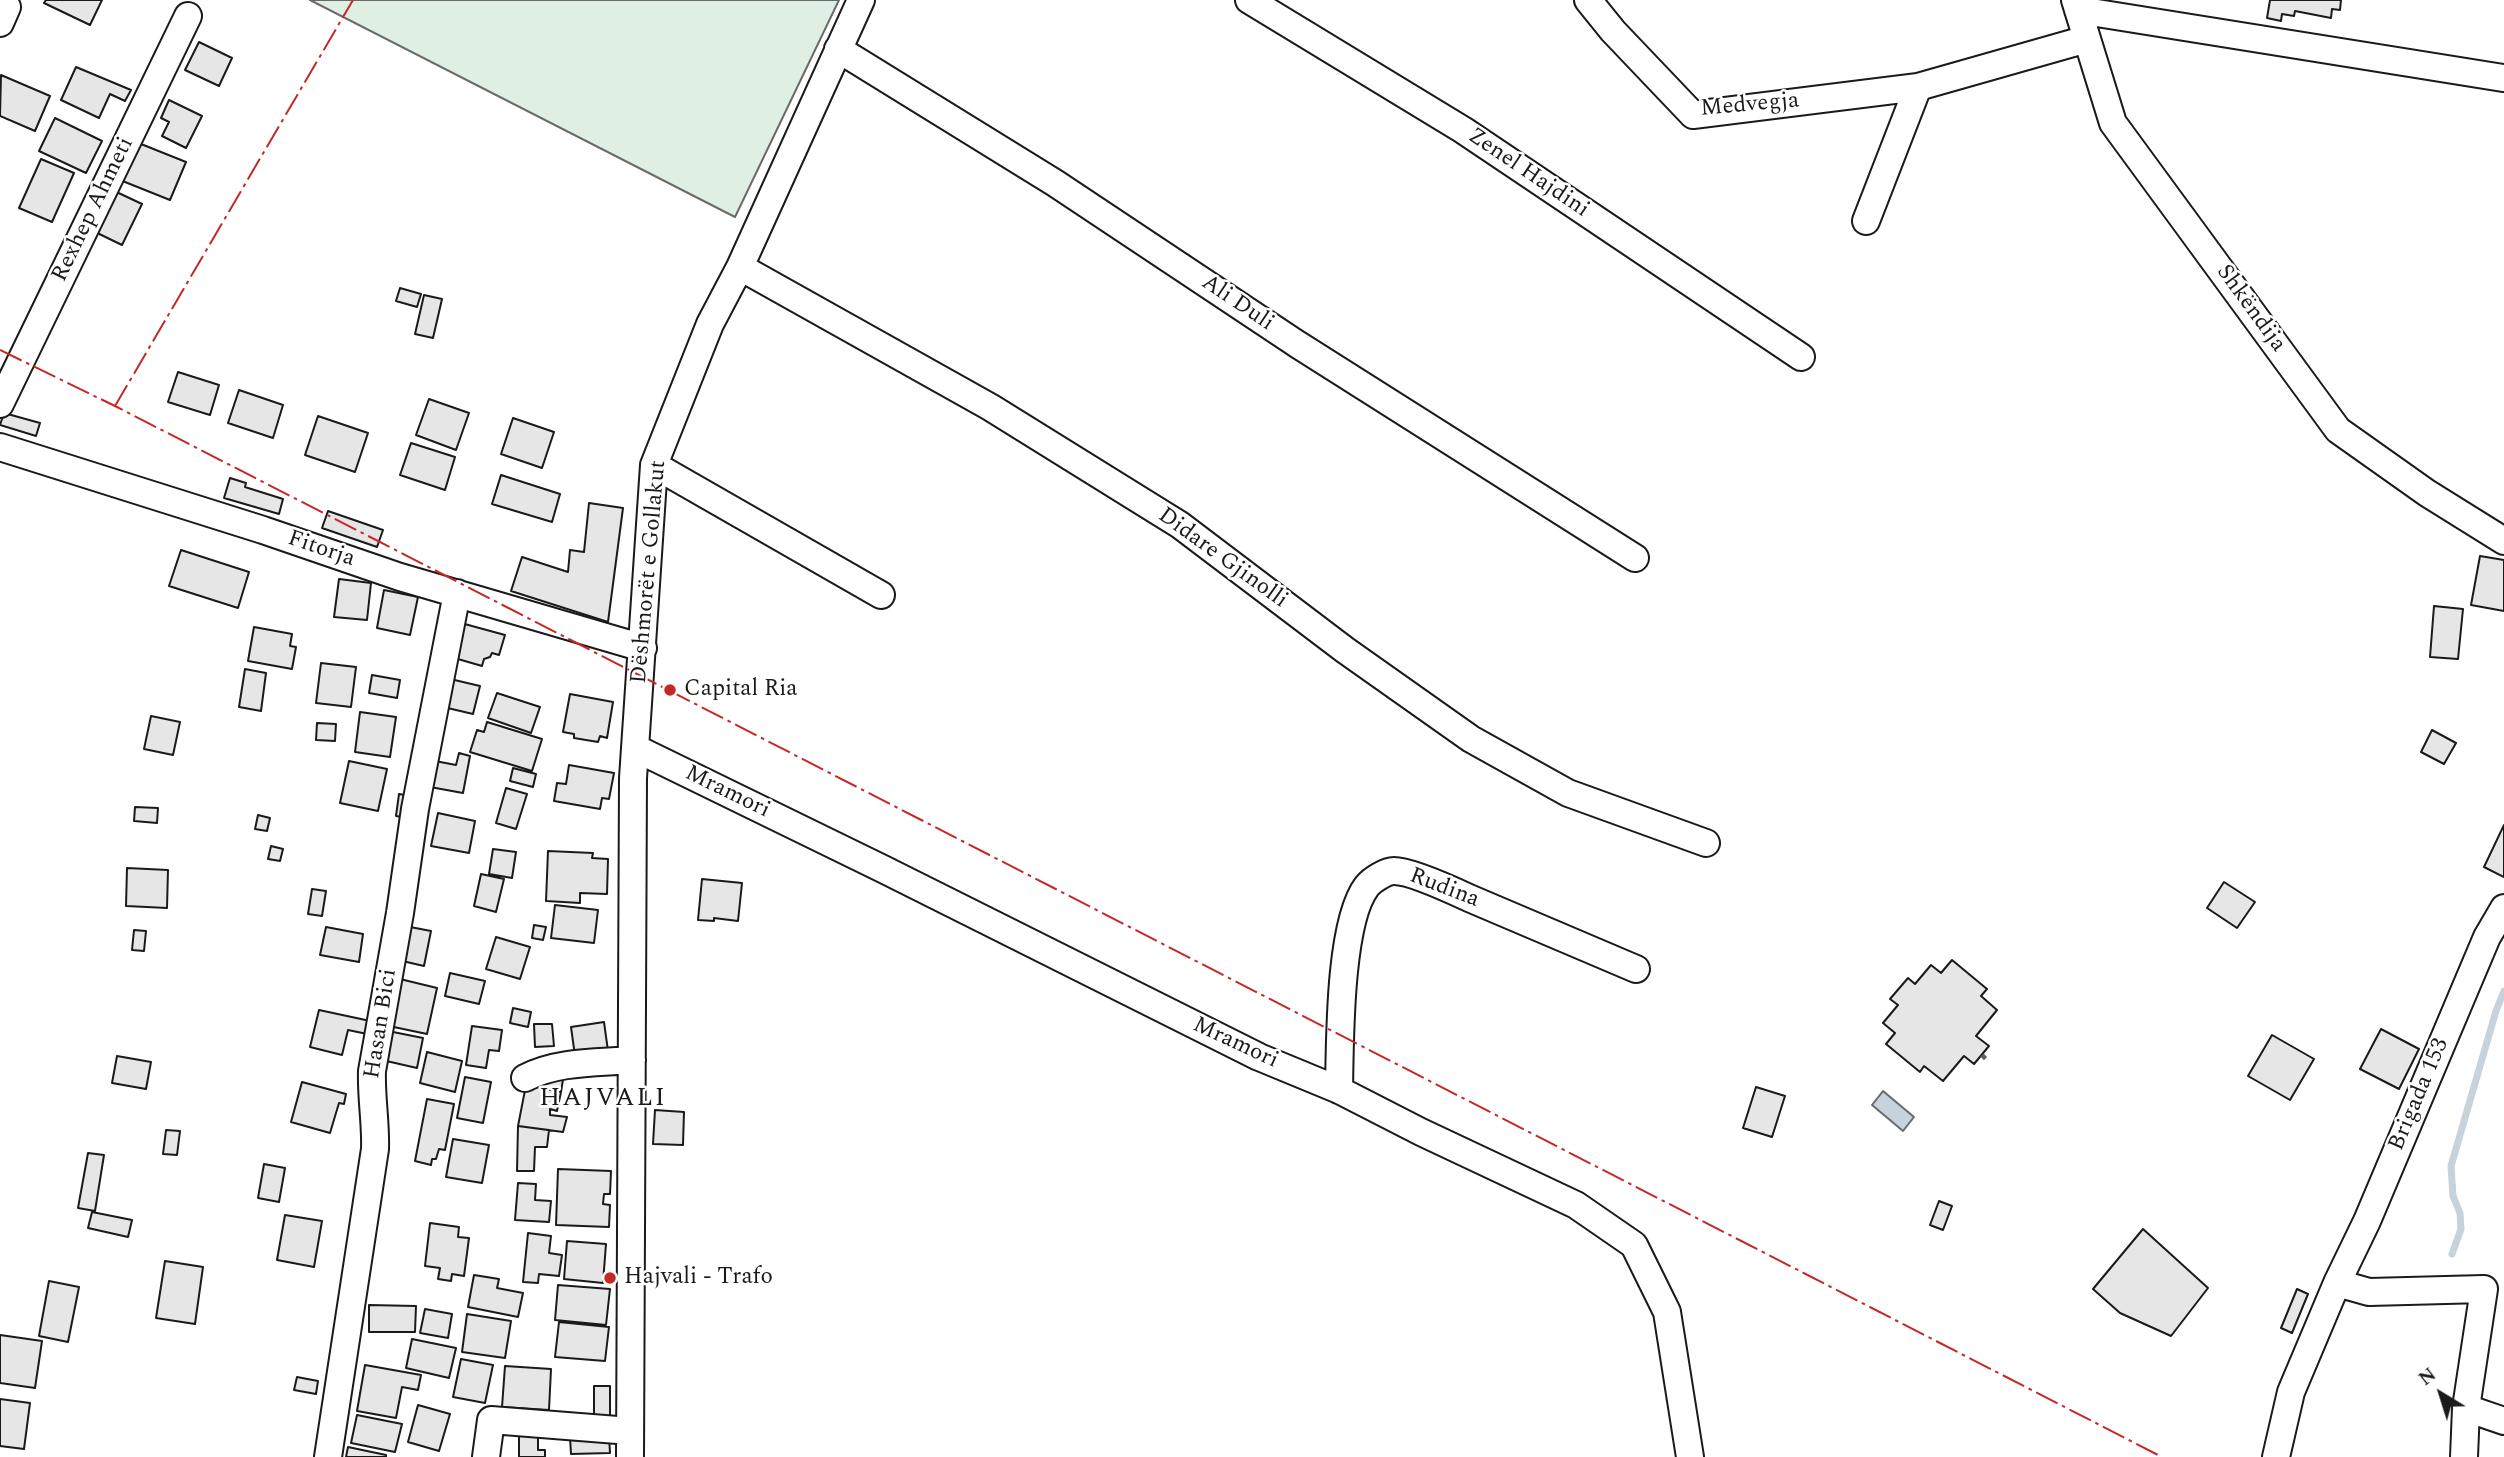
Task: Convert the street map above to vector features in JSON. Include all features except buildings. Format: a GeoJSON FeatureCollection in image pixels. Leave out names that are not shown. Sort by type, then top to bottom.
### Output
{"type":"FeatureCollection","features":[{"type":"Feature","properties":{"kind":"street","name":"Dëshmorët e Gollakut"},"geometry":{"type":"LineString","coordinates":[[630,1457],[633,778],[654,465],[710,324],[740,267],[861,0]]}},
{"type":"Feature","properties":{"kind":"street","name":"Zenel Hajdini"},"geometry":{"type":"LineString","coordinates":[[1249,0],[1463,130],[1801,357]]}},
{"type":"Feature","properties":{"kind":"street","name":"Medvegja"},"geometry":{"type":"LineString","coordinates":[[1588,0],[1613,31],[1693,115],[1917,87],[2087,39]]}},
{"type":"Feature","properties":{"kind":"street","name":"Shkëndija"},"geometry":{"type":"LineString","coordinates":[[2503,78],[2077,5],[2113,123],[2338,430],[2427,493],[2504,541]]}},
{"type":"Feature","properties":{"kind":"street","name":"Rexhep Ahmeti"},"geometry":{"type":"LineString","coordinates":[[0,404],[188,16]]}},
{"type":"Feature","properties":{"kind":"street","name":"Ali Duli"},"geometry":{"type":"LineString","coordinates":[[838,49],[1055,183],[1297,344],[1635,558]]}},
{"type":"Feature","properties":{"kind":"street"},"geometry":{"type":"LineString","coordinates":[[1866,221],[1917,87]]}},
{"type":"Feature","properties":{"kind":"street","name":"Didare Gjinolli"},"geometry":{"type":"LineString","coordinates":[[740,267],[990,407],[1180,525],[1345,650],[1471,739],[1568,793],[1706,843]]}},
{"type":"Feature","properties":{"kind":"street","name":"Fitorja"},"geometry":{"type":"LineString","coordinates":[[0,447],[457,593],[643,648]]}},
{"type":"Feature","properties":{"kind":"street"},"geometry":{"type":"LineString","coordinates":[[654,465],[881,595]]}},
{"type":"Feature","properties":{"kind":"street","name":"Hasan Bici"},"geometry":{"type":"LineString","coordinates":[[328,1457],[375,1149],[372,1071],[400,913],[415,808],[457,593]]}},
{"type":"Feature","properties":{"kind":"street","name":"Mramori"},"geometry":{"type":"LineString","coordinates":[[635,748],[1259,1057],[1339,1090],[1576,1205],[1634,1245],[1667,1312],[1690,1457]]}},
{"type":"Feature","properties":{"kind":"street","name":"Rudina"},"geometry":{"type":"LineString","coordinates":[[1339,1090],[1340,1017],[1348,942],[1355,908],[1368,885],[1394,871],[1433,882],[1636,969]]}},
{"type":"Feature","properties":{"kind":"street","name":"Brigada 153"},"geometry":{"type":"LineString","coordinates":[[2276,1457],[2291,1392],[2337,1283],[2367,1221],[2487,937],[2504,908]]}},
{"type":"Feature","properties":{"kind":"street"},"geometry":{"type":"LineString","coordinates":[[525,1078],[541,1070],[561,1066],[632,1060]]}},
{"type":"Feature","properties":{"kind":"street"},"geometry":{"type":"LineString","coordinates":[[2337,1283],[2369,1292],[2484,1289],[2466,1408],[2465,1457]]}},
{"type":"Feature","properties":{"kind":"street"},"geometry":{"type":"LineString","coordinates":[[2466,1408],[2504,1421]]}},
{"type":"Feature","properties":{"kind":"street"},"geometry":{"type":"LineString","coordinates":[[486,1457],[491,1420],[630,1431]]}},
{"type":"Feature","properties":{"kind":"path"},"geometry":{"type":"LineString","coordinates":[[1982,1055],[1987,1060]]}},
{"type":"Feature","properties":{"kind":"green space"},"geometry":{"type":"Polygon","coordinates":[[[310,0],[839,0],[735,217],[310,0]]]}},
{"type":"Feature","properties":{"kind":"shaded area"},"geometry":{"type":"Polygon","coordinates":[[[1883,1091],[1914,1117],[1903,1131],[1872,1105],[1883,1091]]]}},
{"type":"Feature","properties":{"kind":"waterway"},"geometry":{"type":"LineString","coordinates":[[2452,1254],[2461,1229],[2460,1213],[2453,1196],[2451,1166],[2504,991]]}},
{"type":"Feature","properties":{"kind":"power"},"geometry":{"type":"LineString","coordinates":[[115,406],[353,0]]}},
{"type":"Feature","properties":{"kind":"power"},"geometry":{"type":"LineString","coordinates":[[0,350],[115,406],[2162,1457]]}},
{"type":"Feature","properties":{"kind":"place","name":"Capital Ria"},"geometry":{"type":"Point","coordinates":[670,690]}},
{"type":"Feature","properties":{"kind":"place","name":"Hajvali - Trafo"},"geometry":{"type":"Point","coordinates":[610,1278]}},
{"type":"Feature","properties":{"kind":"district","name":"HAJVALI"},"geometry":{"type":"Point","coordinates":[603,1100]}}]}
